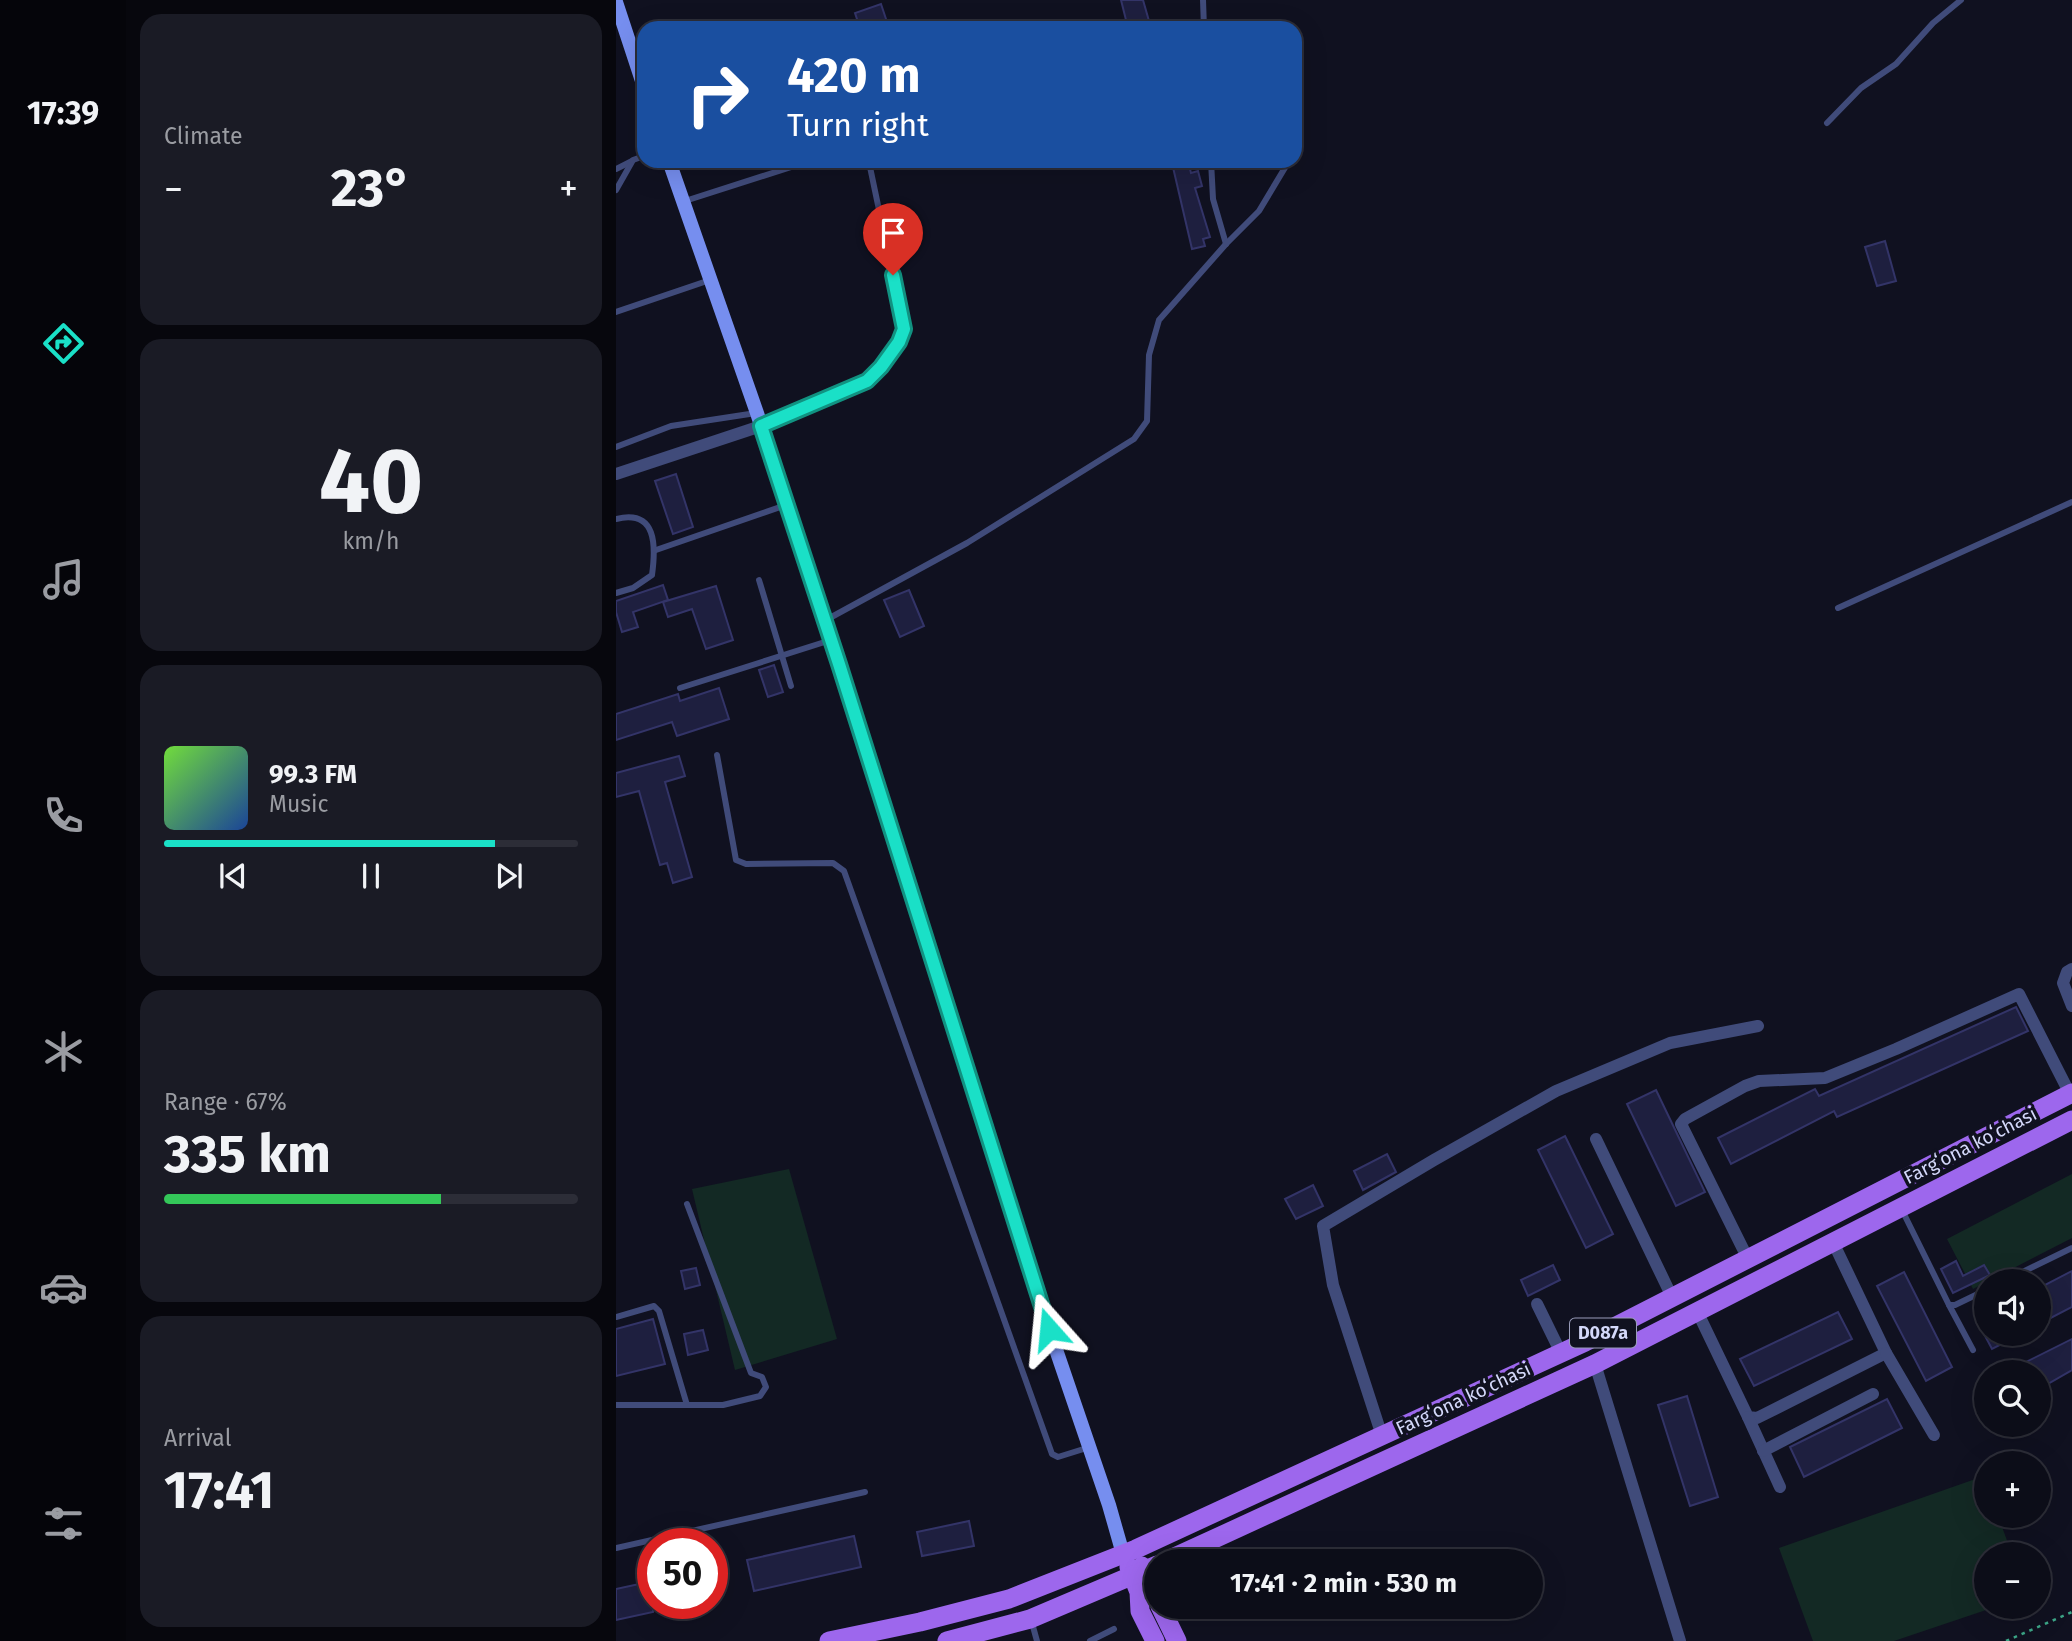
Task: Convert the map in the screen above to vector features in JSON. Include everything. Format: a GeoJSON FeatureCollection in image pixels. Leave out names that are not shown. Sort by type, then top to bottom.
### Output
{"type":"FeatureCollection","features":[{"type":"Feature","properties":{"kind":"main road"},"geometry":{"type":"LineString","coordinates":[[616,2],[637,66]]}},
{"type":"Feature","properties":{"kind":"main road"},"geometry":{"type":"LineString","coordinates":[[670,168],[759,420],[825,621],[1049,1329],[1109,1505],[1130,1551],[1144,1571],[1139,1592],[1144,1597]]}},
{"type":"Feature","properties":{"kind":"main road","name":"Fargʻona koʻchasi"},"geometry":{"type":"LineString","coordinates":[[829,1641],[920,1622],[1009,1599],[1130,1551],[1561,1353],[2071,1093]]}},
{"type":"Feature","properties":{"kind":"main road","name":"Fargʻona koʻchasi"},"geometry":{"type":"LineString","coordinates":[[1193,1549],[1595,1364],[2072,1119]]}},
{"type":"Feature","properties":{"kind":"main road"},"geometry":{"type":"LineString","coordinates":[[947,1641],[1030,1619],[1144,1571]]}},
{"type":"Feature","properties":{"kind":"main road"},"geometry":{"type":"LineString","coordinates":[[1153,1619],[1155,1641]]}},
{"type":"Feature","properties":{"kind":"main road"},"geometry":{"type":"LineString","coordinates":[[1161,1619],[1177,1641]]}},
{"type":"Feature","properties":{"kind":"street"},"geometry":{"type":"LineString","coordinates":[[616,474],[759,420]]}},
{"type":"Feature","properties":{"kind":"street"},"geometry":{"type":"LineString","coordinates":[[2072,969],[2067,972],[2063,983],[2072,1006]]}},
{"type":"Feature","properties":{"kind":"street"},"geometry":{"type":"LineString","coordinates":[[1748,1259],[1682,1124],[1685,1119],[1745,1086],[1759,1081],[1825,1078],[2019,994],[2071,1093]]}},
{"type":"Feature","properties":{"kind":"street"},"geometry":{"type":"LineString","coordinates":[[1382,1436],[1333,1285],[1323,1226],[1556,1091],[1670,1043],[1758,1026]]}},
{"type":"Feature","properties":{"kind":"street"},"geometry":{"type":"LineString","coordinates":[[1596,1139],[1672,1297]]}},
{"type":"Feature","properties":{"kind":"street"},"geometry":{"type":"LineString","coordinates":[[1833,1242],[1886,1353],[1934,1434]]}},
{"type":"Feature","properties":{"kind":"street"},"geometry":{"type":"LineString","coordinates":[[1537,1304],[1561,1353]]}},
{"type":"Feature","properties":{"kind":"street"},"geometry":{"type":"LineString","coordinates":[[1697,1311],[1780,1487]]}},
{"type":"Feature","properties":{"kind":"street"},"geometry":{"type":"LineString","coordinates":[[1748,1417],[1757,1418],[1886,1353]]}},
{"type":"Feature","properties":{"kind":"street"},"geometry":{"type":"LineString","coordinates":[[1595,1364],[1680,1641]]}},
{"type":"Feature","properties":{"kind":"street"},"geometry":{"type":"LineString","coordinates":[[1763,1451],[1873,1394]]}},
{"type":"Feature","properties":{"kind":"lane"},"geometry":{"type":"LineString","coordinates":[[1203,0],[1204,21]]}},
{"type":"Feature","properties":{"kind":"lane"},"geometry":{"type":"LineString","coordinates":[[1827,123],[1861,88],[1895,64],[1933,23],[1961,0]]}},
{"type":"Feature","properties":{"kind":"lane"},"geometry":{"type":"LineString","coordinates":[[616,169],[637,159]]}},
{"type":"Feature","properties":{"kind":"lane"},"geometry":{"type":"LineString","coordinates":[[616,163],[633,160]]}},
{"type":"Feature","properties":{"kind":"lane"},"geometry":{"type":"LineString","coordinates":[[616,190],[633,160]]}},
{"type":"Feature","properties":{"kind":"lane"},"geometry":{"type":"LineString","coordinates":[[682,201],[788,168]]}},
{"type":"Feature","properties":{"kind":"lane"},"geometry":{"type":"LineString","coordinates":[[616,436],[618,446],[671,426],[759,420],[867,381],[881,367],[899,342],[904,329],[870,168]]}},
{"type":"Feature","properties":{"kind":"lane"},"geometry":{"type":"LineString","coordinates":[[1211,168],[1213,199],[1226,244]]}},
{"type":"Feature","properties":{"kind":"lane"},"geometry":{"type":"LineString","coordinates":[[825,621],[967,543],[1134,439],[1146,421],[1149,355],[1159,320],[1259,211],[1286,168]]}},
{"type":"Feature","properties":{"kind":"lane"},"geometry":{"type":"LineString","coordinates":[[616,312],[710,281]]}},
{"type":"Feature","properties":{"kind":"lane"},"geometry":{"type":"LineString","coordinates":[[1838,608],[2072,502]]}},
{"type":"Feature","properties":{"kind":"lane"},"geometry":{"type":"LineString","coordinates":[[656,550],[786,505]]}},
{"type":"Feature","properties":{"kind":"lane"},"geometry":{"type":"LineString","coordinates":[[616,519],[631,515],[643,520],[656,550],[652,575],[633,588],[616,593]]}},
{"type":"Feature","properties":{"kind":"lane"},"geometry":{"type":"LineString","coordinates":[[759,580],[791,686]]}},
{"type":"Feature","properties":{"kind":"lane"},"geometry":{"type":"LineString","coordinates":[[680,688],[831,640]]}},
{"type":"Feature","properties":{"kind":"lane"},"geometry":{"type":"LineString","coordinates":[[717,755],[736,860],[746,864],[833,863],[844,871],[1052,1454],[1058,1457],[1090,1447]]}},
{"type":"Feature","properties":{"kind":"lane"},"geometry":{"type":"LineString","coordinates":[[616,1405],[723,1405],[760,1396],[766,1387],[761,1377],[751,1373],[687,1204]]}},
{"type":"Feature","properties":{"kind":"lane"},"geometry":{"type":"LineString","coordinates":[[1900,1208],[1973,1350]]}},
{"type":"Feature","properties":{"kind":"lane"},"geometry":{"type":"LineString","coordinates":[[2029,1269],[2072,1248]]}},
{"type":"Feature","properties":{"kind":"lane"},"geometry":{"type":"LineString","coordinates":[[1949,1304],[1955,1305],[1974,1296]]}},
{"type":"Feature","properties":{"kind":"lane"},"geometry":{"type":"LineString","coordinates":[[616,1317],[653,1306],[659,1311],[687,1405]]}},
{"type":"Feature","properties":{"kind":"lane"},"geometry":{"type":"LineString","coordinates":[[616,1548],[865,1492]]}},
{"type":"Feature","properties":{"kind":"lane"},"geometry":{"type":"LineString","coordinates":[[1030,1619],[1038,1641]]}},
{"type":"Feature","properties":{"kind":"lane"},"geometry":{"type":"LineString","coordinates":[[1090,1641],[1114,1629]]}},
{"type":"Feature","properties":{"kind":"path"},"geometry":{"type":"LineString","coordinates":[[2006,1641],[2072,1612]]}},
{"type":"Feature","properties":{"kind":"green space"},"geometry":{"type":"Polygon","coordinates":[[[789,1169],[837,1339],[735,1370],[692,1189],[789,1169]]]}},
{"type":"Feature","properties":{"kind":"green space"},"geometry":{"type":"Polygon","coordinates":[[[2072,1174],[2072,1238],[2012,1269],[1974,1269],[1973,1289],[1947,1239],[2072,1174]]]}},
{"type":"Feature","properties":{"kind":"green space"},"geometry":{"type":"Polygon","coordinates":[[[1974,1480],[1974,1528],[2002,1528],[2008,1542],[1974,1542],[1974,1614],[1894,1641],[1813,1641],[1779,1548],[1974,1480]]]}},
{"type":"Feature","properties":{"kind":"building"},"geometry":{"type":"Polygon","coordinates":[[[1121,0],[1143,0],[1149,21],[1126,21],[1121,0]]]}},
{"type":"Feature","properties":{"kind":"building"},"geometry":{"type":"Polygon","coordinates":[[[881,4],[887,21],[858,21],[855,13],[881,4]]]}},
{"type":"Feature","properties":{"kind":"building"},"geometry":{"type":"Polygon","coordinates":[[[1173,168],[1190,168],[1191,173],[1198,171],[1202,186],[1195,188],[1210,237],[1203,239],[1205,246],[1192,249],[1173,168]]]}},
{"type":"Feature","properties":{"kind":"building"},"geometry":{"type":"Polygon","coordinates":[[[1885,241],[1896,281],[1877,286],[1865,247],[1885,241]]]}},
{"type":"Feature","properties":{"kind":"building"},"geometry":{"type":"Polygon","coordinates":[[[676,474],[693,527],[673,534],[655,481],[676,474]]]}},
{"type":"Feature","properties":{"kind":"building"},"geometry":{"type":"Polygon","coordinates":[[[663,585],[668,600],[633,612],[638,627],[622,632],[616,601],[663,585]]]}},
{"type":"Feature","properties":{"kind":"building"},"geometry":{"type":"Polygon","coordinates":[[[716,586],[733,640],[706,649],[692,609],[668,617],[663,602],[716,586]]]}},
{"type":"Feature","properties":{"kind":"building"},"geometry":{"type":"Polygon","coordinates":[[[909,590],[924,626],[900,637],[884,600],[909,590]]]}},
{"type":"Feature","properties":{"kind":"building"},"geometry":{"type":"Polygon","coordinates":[[[774,665],[783,692],[768,697],[759,670],[774,665]]]}},
{"type":"Feature","properties":{"kind":"building"},"geometry":{"type":"Polygon","coordinates":[[[719,688],[729,719],[677,736],[672,722],[616,740],[616,714],[678,694],[680,701],[719,688]]]}},
{"type":"Feature","properties":{"kind":"building"},"geometry":{"type":"Polygon","coordinates":[[[679,756],[685,776],[665,782],[692,877],[673,883],[667,863],[660,865],[639,791],[616,797],[616,773],[679,756]]]}},
{"type":"Feature","properties":{"kind":"building"},"geometry":{"type":"Polygon","coordinates":[[[2016,1007],[2028,1031],[1837,1117],[1834,1111],[1731,1164],[1718,1138],[1815,1089],[1819,1096],[2016,1007]]]}},
{"type":"Feature","properties":{"kind":"building"},"geometry":{"type":"Polygon","coordinates":[[[1656,1090],[1705,1192],[1676,1206],[1627,1104],[1656,1090]]]}},
{"type":"Feature","properties":{"kind":"building"},"geometry":{"type":"Polygon","coordinates":[[[1565,1136],[1613,1234],[1586,1248],[1538,1150],[1565,1136]]]}},
{"type":"Feature","properties":{"kind":"building"},"geometry":{"type":"Polygon","coordinates":[[[1387,1154],[1396,1172],[1363,1190],[1354,1171],[1387,1154]]]}},
{"type":"Feature","properties":{"kind":"building"},"geometry":{"type":"Polygon","coordinates":[[[1313,1185],[1323,1206],[1296,1219],[1285,1199],[1313,1185]]]}},
{"type":"Feature","properties":{"kind":"building"},"geometry":{"type":"Polygon","coordinates":[[[1956,1261],[1963,1276],[1974,1270],[1974,1283],[1953,1293],[1941,1269],[1956,1261]]]}},
{"type":"Feature","properties":{"kind":"building"},"geometry":{"type":"Polygon","coordinates":[[[1553,1265],[1560,1280],[1528,1296],[1521,1280],[1553,1265]]]}},
{"type":"Feature","properties":{"kind":"building"},"geometry":{"type":"Polygon","coordinates":[[[696,1268],[700,1285],[685,1289],[681,1271],[696,1268]]]}},
{"type":"Feature","properties":{"kind":"building"},"geometry":{"type":"Polygon","coordinates":[[[2072,1271],[2072,1307],[2051,1318],[2051,1282],[2072,1271]]]}},
{"type":"Feature","properties":{"kind":"building"},"geometry":{"type":"Polygon","coordinates":[[[1904,1272],[1952,1367],[1926,1381],[1877,1286],[1904,1272]]]}},
{"type":"Feature","properties":{"kind":"building"},"geometry":{"type":"Polygon","coordinates":[[[1838,1312],[1852,1339],[1754,1386],[1740,1359],[1838,1312]]]}},
{"type":"Feature","properties":{"kind":"building"},"geometry":{"type":"Polygon","coordinates":[[[653,1319],[665,1364],[616,1376],[616,1329],[653,1319]]]}},
{"type":"Feature","properties":{"kind":"building"},"geometry":{"type":"Polygon","coordinates":[[[703,1330],[708,1350],[688,1355],[684,1334],[703,1330]]]}},
{"type":"Feature","properties":{"kind":"building"},"geometry":{"type":"Polygon","coordinates":[[[2072,1339],[2072,1370],[2051,1382],[2051,1360],[2030,1360],[2072,1339]]]}},
{"type":"Feature","properties":{"kind":"building"},"geometry":{"type":"Polygon","coordinates":[[[1687,1396],[1718,1497],[1690,1506],[1658,1405],[1687,1396]]]}},
{"type":"Feature","properties":{"kind":"building"},"geometry":{"type":"Polygon","coordinates":[[[1887,1399],[1902,1428],[1804,1477],[1790,1447],[1887,1399]]]}},
{"type":"Feature","properties":{"kind":"building"},"geometry":{"type":"Polygon","coordinates":[[[969,1521],[974,1546],[922,1556],[917,1532],[969,1521]]]}},
{"type":"Feature","properties":{"kind":"building"},"geometry":{"type":"Polygon","coordinates":[[[854,1536],[861,1567],[754,1591],[747,1560],[854,1536]]]}},
{"type":"Feature","properties":{"kind":"building"},"geometry":{"type":"Polygon","coordinates":[[[637,1584],[637,1615],[616,1620],[616,1589],[637,1584]]]}},
{"type":"Feature","properties":{"kind":"route"},"geometry":{"type":"LineString","coordinates":[[893,275],[904,329],[899,342],[881,367],[867,381],[761,426],[1049,1329]]}}]}
